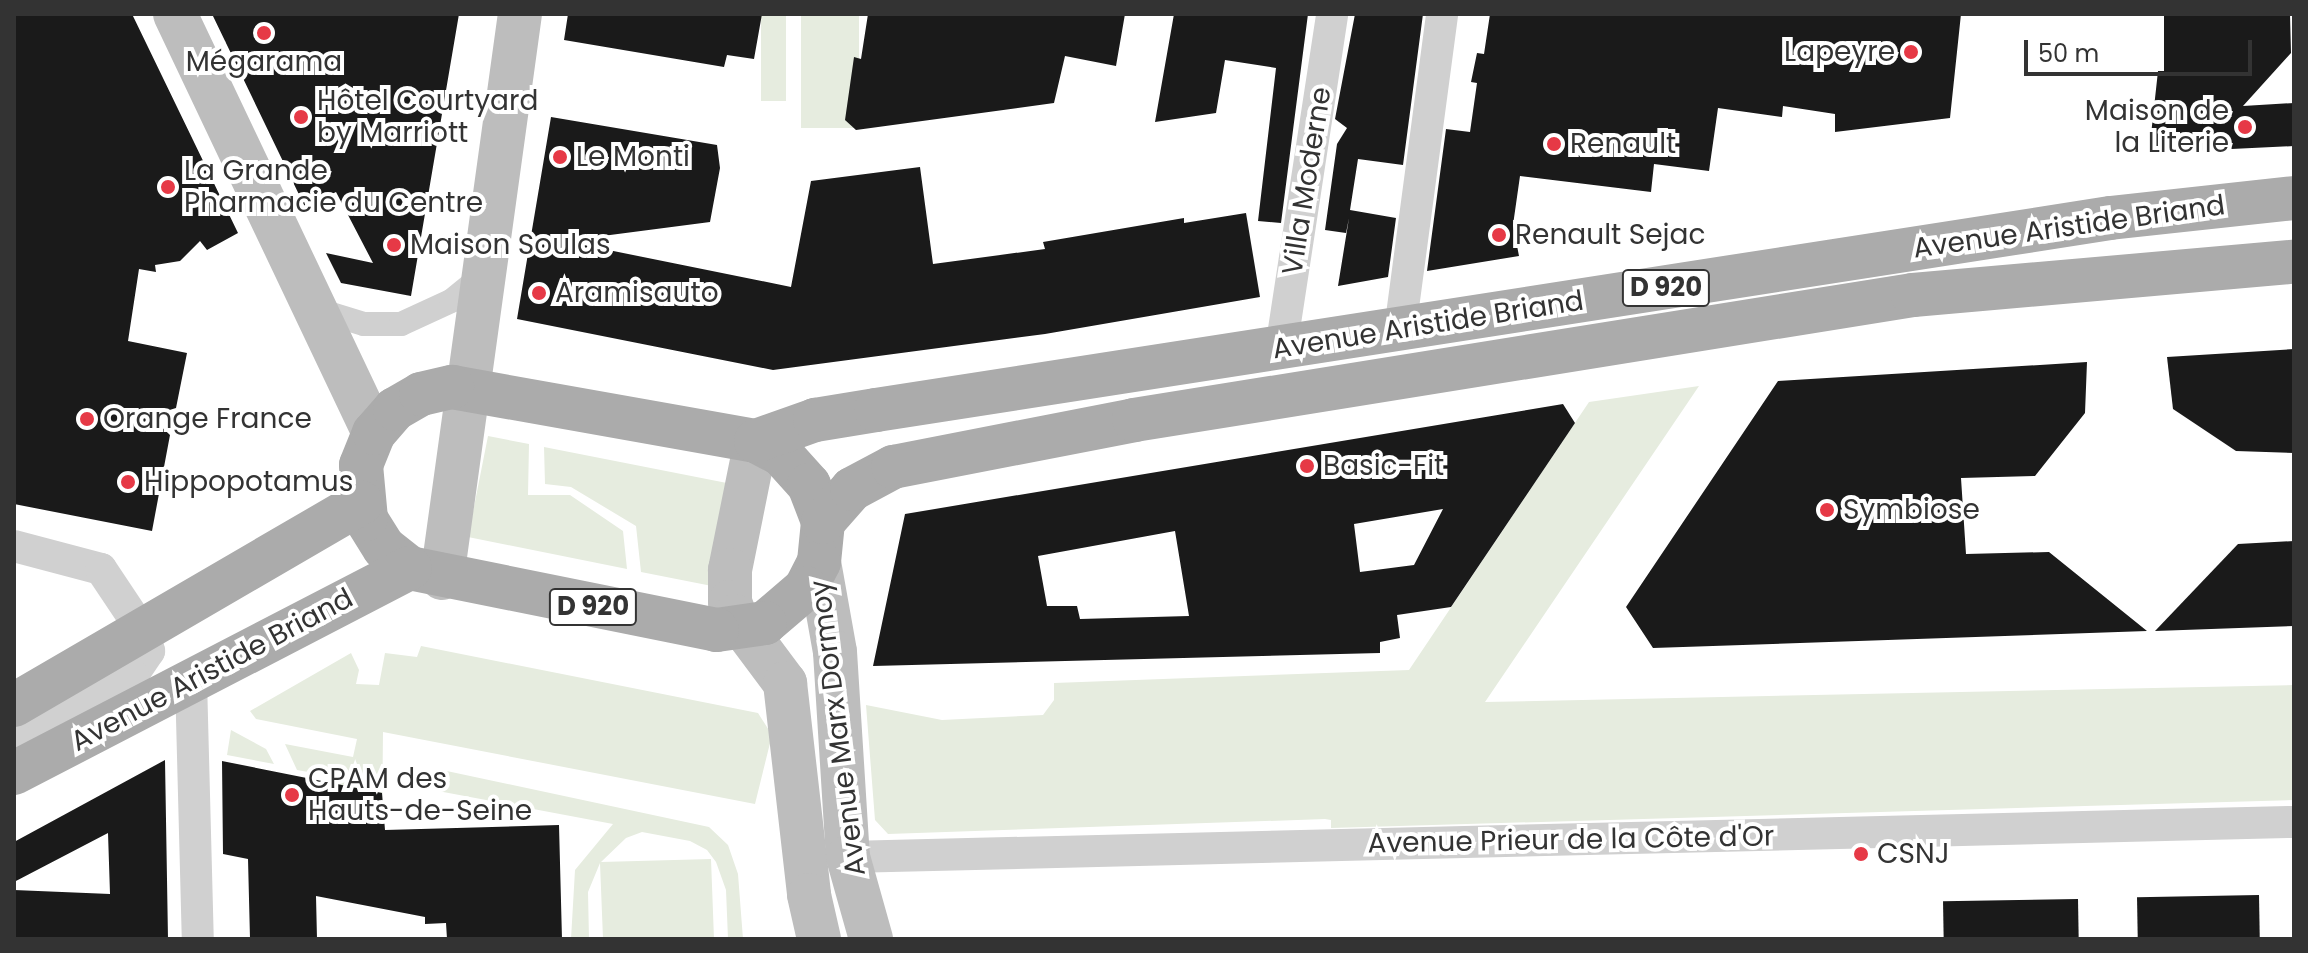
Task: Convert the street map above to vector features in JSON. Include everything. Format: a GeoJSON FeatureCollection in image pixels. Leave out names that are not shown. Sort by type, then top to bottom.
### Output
{"type":"FeatureCollection","features":[{"type":"Feature","properties":{"kind":"main road"},"geometry":{"type":"LineString","coordinates":[[175,14],[374,433]]}},
{"type":"Feature","properties":{"kind":"main road"},"geometry":{"type":"LineString","coordinates":[[426,573],[467,389],[520,14]]}},
{"type":"Feature","properties":{"kind":"main road","name":"Avenue Aristide Briand"},"geometry":{"type":"LineString","coordinates":[[756,441],[815,420],[2110,218],[2294,198]]}},
{"type":"Feature","properties":{"kind":"main road","name":"Avenue Aristide Briand"},"geometry":{"type":"LineString","coordinates":[[821,542],[797,468],[756,441],[467,389],[436,390],[407,400],[374,433],[361,465],[361,503],[374,535],[426,573],[717,630],[744,629],[790,606],[821,542],[852,489],[893,467],[1134,420],[1913,295],[2294,262]]}},
{"type":"Feature","properties":{"kind":"main road","name":"Avenue Marx Dormoy"},"geometry":{"type":"LineString","coordinates":[[756,441],[728,587],[735,616],[785,683],[828,860],[871,939]]}},
{"type":"Feature","properties":{"kind":"main road"},"geometry":{"type":"LineString","coordinates":[[14,705],[361,503]]}},
{"type":"Feature","properties":{"kind":"main road","name":"Avenue Marx Dormoy"},"geometry":{"type":"LineString","coordinates":[[819,939],[828,860],[835,652],[821,542]]}},
{"type":"Feature","properties":{"kind":"main road","name":"Avenue Aristide Briand"},"geometry":{"type":"LineString","coordinates":[[14,773],[191,680],[426,573]]}},
{"type":"Feature","properties":{"kind":"street","name":"Villa Moderne"},"geometry":{"type":"LineString","coordinates":[[1281,349],[1332,14]]}},
{"type":"Feature","properties":{"kind":"street"},"geometry":{"type":"LineString","coordinates":[[1400,330],[1442,14]]}},
{"type":"Feature","properties":{"kind":"street"},"geometry":{"type":"LineString","coordinates":[[315,309],[379,327],[401,324],[442,306],[482,276]]}},
{"type":"Feature","properties":{"kind":"street"},"geometry":{"type":"LineString","coordinates":[[14,546],[93,562],[110,578],[143,632]]}},
{"type":"Feature","properties":{"kind":"street","name":"Avenue Aristide Briand"},"geometry":{"type":"LineString","coordinates":[[14,748],[18,739],[143,666],[149,651],[143,632]]}},
{"type":"Feature","properties":{"kind":"street"},"geometry":{"type":"LineString","coordinates":[[191,680],[198,939]]}},
{"type":"Feature","properties":{"kind":"street","name":"Avenue Prieur de la Côte d'Or"},"geometry":{"type":"LineString","coordinates":[[828,860],[2294,822]]}},
{"type":"Feature","properties":{"kind":"shaded area"},"geometry":{"type":"Polygon","coordinates":[[[761,14],[786,14],[786,101],[761,101],[761,14]]]}},
{"type":"Feature","properties":{"kind":"shaded area"},"geometry":{"type":"Polygon","coordinates":[[[801,14],[859,14],[859,128],[801,128],[801,14]]]}},
{"type":"Feature","properties":{"kind":"shaded area"},"geometry":{"type":"Polygon","coordinates":[[[1699,386],[1485,702],[2294,685],[2294,800],[1331,828],[1331,820],[1325,819],[888,834],[875,820],[866,705],[942,720],[1043,715],[1054,700],[1054,683],[1409,670],[1589,402],[1699,386]]]}},
{"type":"Feature","properties":{"kind":"shaded area"},"geometry":{"type":"Polygon","coordinates":[[[488,436],[529,444],[528,495],[570,495],[623,531],[627,569],[468,537],[488,436]]]}},
{"type":"Feature","properties":{"kind":"shaded area"},"geometry":{"type":"Polygon","coordinates":[[[544,447],[732,484],[712,586],[641,572],[636,526],[571,487],[545,484],[544,447]]]}},
{"type":"Feature","properties":{"kind":"shaded area"},"geometry":{"type":"Polygon","coordinates":[[[421,646],[758,713],[772,735],[755,804],[383,732],[382,826],[380,793],[325,782],[325,775],[297,770],[285,744],[353,757],[357,739],[256,719],[250,711],[351,653],[359,670],[356,684],[379,685],[385,653],[417,657],[421,646]]]}},
{"type":"Feature","properties":{"kind":"shaded area"},"geometry":{"type":"Polygon","coordinates":[[[231,730],[266,749],[274,764],[227,755],[231,730]]]}},
{"type":"Feature","properties":{"kind":"shaded area"},"geometry":{"type":"Polygon","coordinates":[[[442,770],[709,827],[728,845],[738,874],[743,939],[728,939],[726,890],[716,862],[707,850],[690,841],[642,832],[626,838],[601,862],[711,859],[714,939],[603,939],[600,863],[588,892],[589,939],[571,939],[575,870],[613,824],[438,791],[442,770]]]}},
{"type":"Feature","properties":{"kind":"building"},"geometry":{"type":"Polygon","coordinates":[[[14,14],[132,14],[238,233],[207,250],[200,241],[180,261],[155,265],[156,272],[139,269],[128,341],[187,353],[176,408],[150,416],[170,435],[152,531],[14,504],[14,14]]]}},
{"type":"Feature","properties":{"kind":"building"},"geometry":{"type":"Polygon","coordinates":[[[212,14],[459,14],[411,296],[341,283],[326,253],[373,263],[336,192],[305,207],[212,14]]]}},
{"type":"Feature","properties":{"kind":"building"},"geometry":{"type":"Polygon","coordinates":[[[568,14],[762,14],[754,59],[727,55],[724,67],[564,40],[568,14]]]}},
{"type":"Feature","properties":{"kind":"building"},"geometry":{"type":"Polygon","coordinates":[[[868,14],[1125,14],[1116,66],[1065,56],[1054,103],[856,130],[845,120],[854,57],[861,59],[868,14]]]}},
{"type":"Feature","properties":{"kind":"building"},"geometry":{"type":"Polygon","coordinates":[[[1174,14],[1308,14],[1281,223],[1258,221],[1276,68],[1225,60],[1216,113],[1155,122],[1174,14]]]}},
{"type":"Feature","properties":{"kind":"building"},"geometry":{"type":"Polygon","coordinates":[[[1355,14],[1423,14],[1403,165],[1358,159],[1350,210],[1396,218],[1388,277],[1338,286],[1349,218],[1346,233],[1325,230],[1337,144],[1347,128],[1335,119],[1355,14]]]}},
{"type":"Feature","properties":{"kind":"building"},"geometry":{"type":"Polygon","coordinates":[[[1490,14],[1961,14],[1950,118],[1835,132],[1835,114],[1783,106],[1782,117],[1718,108],[1709,171],[1654,164],[1651,192],[1520,176],[1513,225],[1519,256],[1427,271],[1446,129],[1470,132],[1477,83],[1471,82],[1477,53],[1484,54],[1490,14]]]}},
{"type":"Feature","properties":{"kind":"building"},"geometry":{"type":"Polygon","coordinates":[[[2164,14],[2290,14],[2291,53],[2243,106],[2294,103],[2294,146],[2149,153],[2158,71],[2164,71],[2164,14]]]}},
{"type":"Feature","properties":{"kind":"building"},"geometry":{"type":"Polygon","coordinates":[[[551,117],[717,145],[720,168],[710,222],[564,241],[791,287],[811,181],[920,167],[933,264],[1045,249],[1043,242],[1184,218],[1184,223],[1246,213],[1260,297],[1045,334],[773,370],[517,319],[551,117]]]}},
{"type":"Feature","properties":{"kind":"building"},"geometry":{"type":"Polygon","coordinates":[[[2294,349],[2294,453],[2236,451],[2173,409],[2167,357],[2294,349]]]}},
{"type":"Feature","properties":{"kind":"building","name":"Symbiose"},"geometry":{"type":"Polygon","coordinates":[[[2087,362],[2085,413],[2035,476],[1961,478],[1966,554],[2049,552],[2147,631],[1653,648],[1626,607],[1778,381],[2087,362]]]}},
{"type":"Feature","properties":{"kind":"building"},"geometry":{"type":"Polygon","coordinates":[[[1563,404],[1575,423],[1451,607],[1397,615],[1400,638],[1380,642],[1380,653],[873,666],[905,514],[1563,404]],[[1443,509],[1354,524],[1360,572],[1414,565],[1443,509]],[[1175,531],[1038,556],[1047,606],[1077,606],[1080,619],[1189,616],[1175,531]]]}},
{"type":"Feature","properties":{"kind":"building"},"geometry":{"type":"Polygon","coordinates":[[[2294,541],[2294,626],[2155,631],[2238,544],[2294,541]]]}},
{"type":"Feature","properties":{"kind":"building"},"geometry":{"type":"Polygon","coordinates":[[[165,760],[168,939],[14,939],[14,890],[110,894],[108,833],[14,882],[14,842],[165,760]]]}},
{"type":"Feature","properties":{"kind":"building"},"geometry":{"type":"Polygon","coordinates":[[[222,761],[382,793],[385,830],[559,825],[562,939],[447,939],[446,923],[425,924],[425,917],[316,896],[317,939],[250,939],[248,859],[223,854],[222,761]]]}},
{"type":"Feature","properties":{"kind":"building"},"geometry":{"type":"Polygon","coordinates":[[[2259,895],[2260,939],[2138,939],[2137,897],[2259,895]]]}},
{"type":"Feature","properties":{"kind":"building"},"geometry":{"type":"Polygon","coordinates":[[[2078,899],[2079,939],[1944,939],[1943,901],[2078,899]]]}},
{"type":"Feature","properties":{"kind":"place","name":"Mégarama"},"geometry":{"type":"Point","coordinates":[264,33]}},
{"type":"Feature","properties":{"kind":"place","name":"Lapeyre"},"geometry":{"type":"Point","coordinates":[1911,52]}},
{"type":"Feature","properties":{"kind":"place","name":"Hôtel Courtyard by Marriott"},"geometry":{"type":"Point","coordinates":[301,117]}},
{"type":"Feature","properties":{"kind":"place","name":"Maison de la Literie"},"geometry":{"type":"Point","coordinates":[2245,127]}},
{"type":"Feature","properties":{"kind":"place","name":"Renault"},"geometry":{"type":"Point","coordinates":[1554,144]}},
{"type":"Feature","properties":{"kind":"place","name":"Le Monti"},"geometry":{"type":"Point","coordinates":[560,157]}},
{"type":"Feature","properties":{"kind":"place","name":"La Grande Pharmacie du Centre"},"geometry":{"type":"Point","coordinates":[168,187]}},
{"type":"Feature","properties":{"kind":"place","name":"Renault Sejac"},"geometry":{"type":"Point","coordinates":[1499,235]}},
{"type":"Feature","properties":{"kind":"place","name":"Maison Soulas"},"geometry":{"type":"Point","coordinates":[394,245]}},
{"type":"Feature","properties":{"kind":"place","name":"Aramisauto"},"geometry":{"type":"Point","coordinates":[539,293]}},
{"type":"Feature","properties":{"kind":"place","name":"Orange France"},"geometry":{"type":"Point","coordinates":[87,419]}},
{"type":"Feature","properties":{"kind":"place","name":"Basic-Fit"},"geometry":{"type":"Point","coordinates":[1307,466]}},
{"type":"Feature","properties":{"kind":"place","name":"Hippopotamus"},"geometry":{"type":"Point","coordinates":[128,482]}},
{"type":"Feature","properties":{"kind":"place","name":"Symbiose"},"geometry":{"type":"Point","coordinates":[1827,510]}},
{"type":"Feature","properties":{"kind":"place","name":"CPAM des Hauts-de-Seine"},"geometry":{"type":"Point","coordinates":[292,795]}},
{"type":"Feature","properties":{"kind":"place","name":"CSNJ"},"geometry":{"type":"Point","coordinates":[1861,854]}}]}
